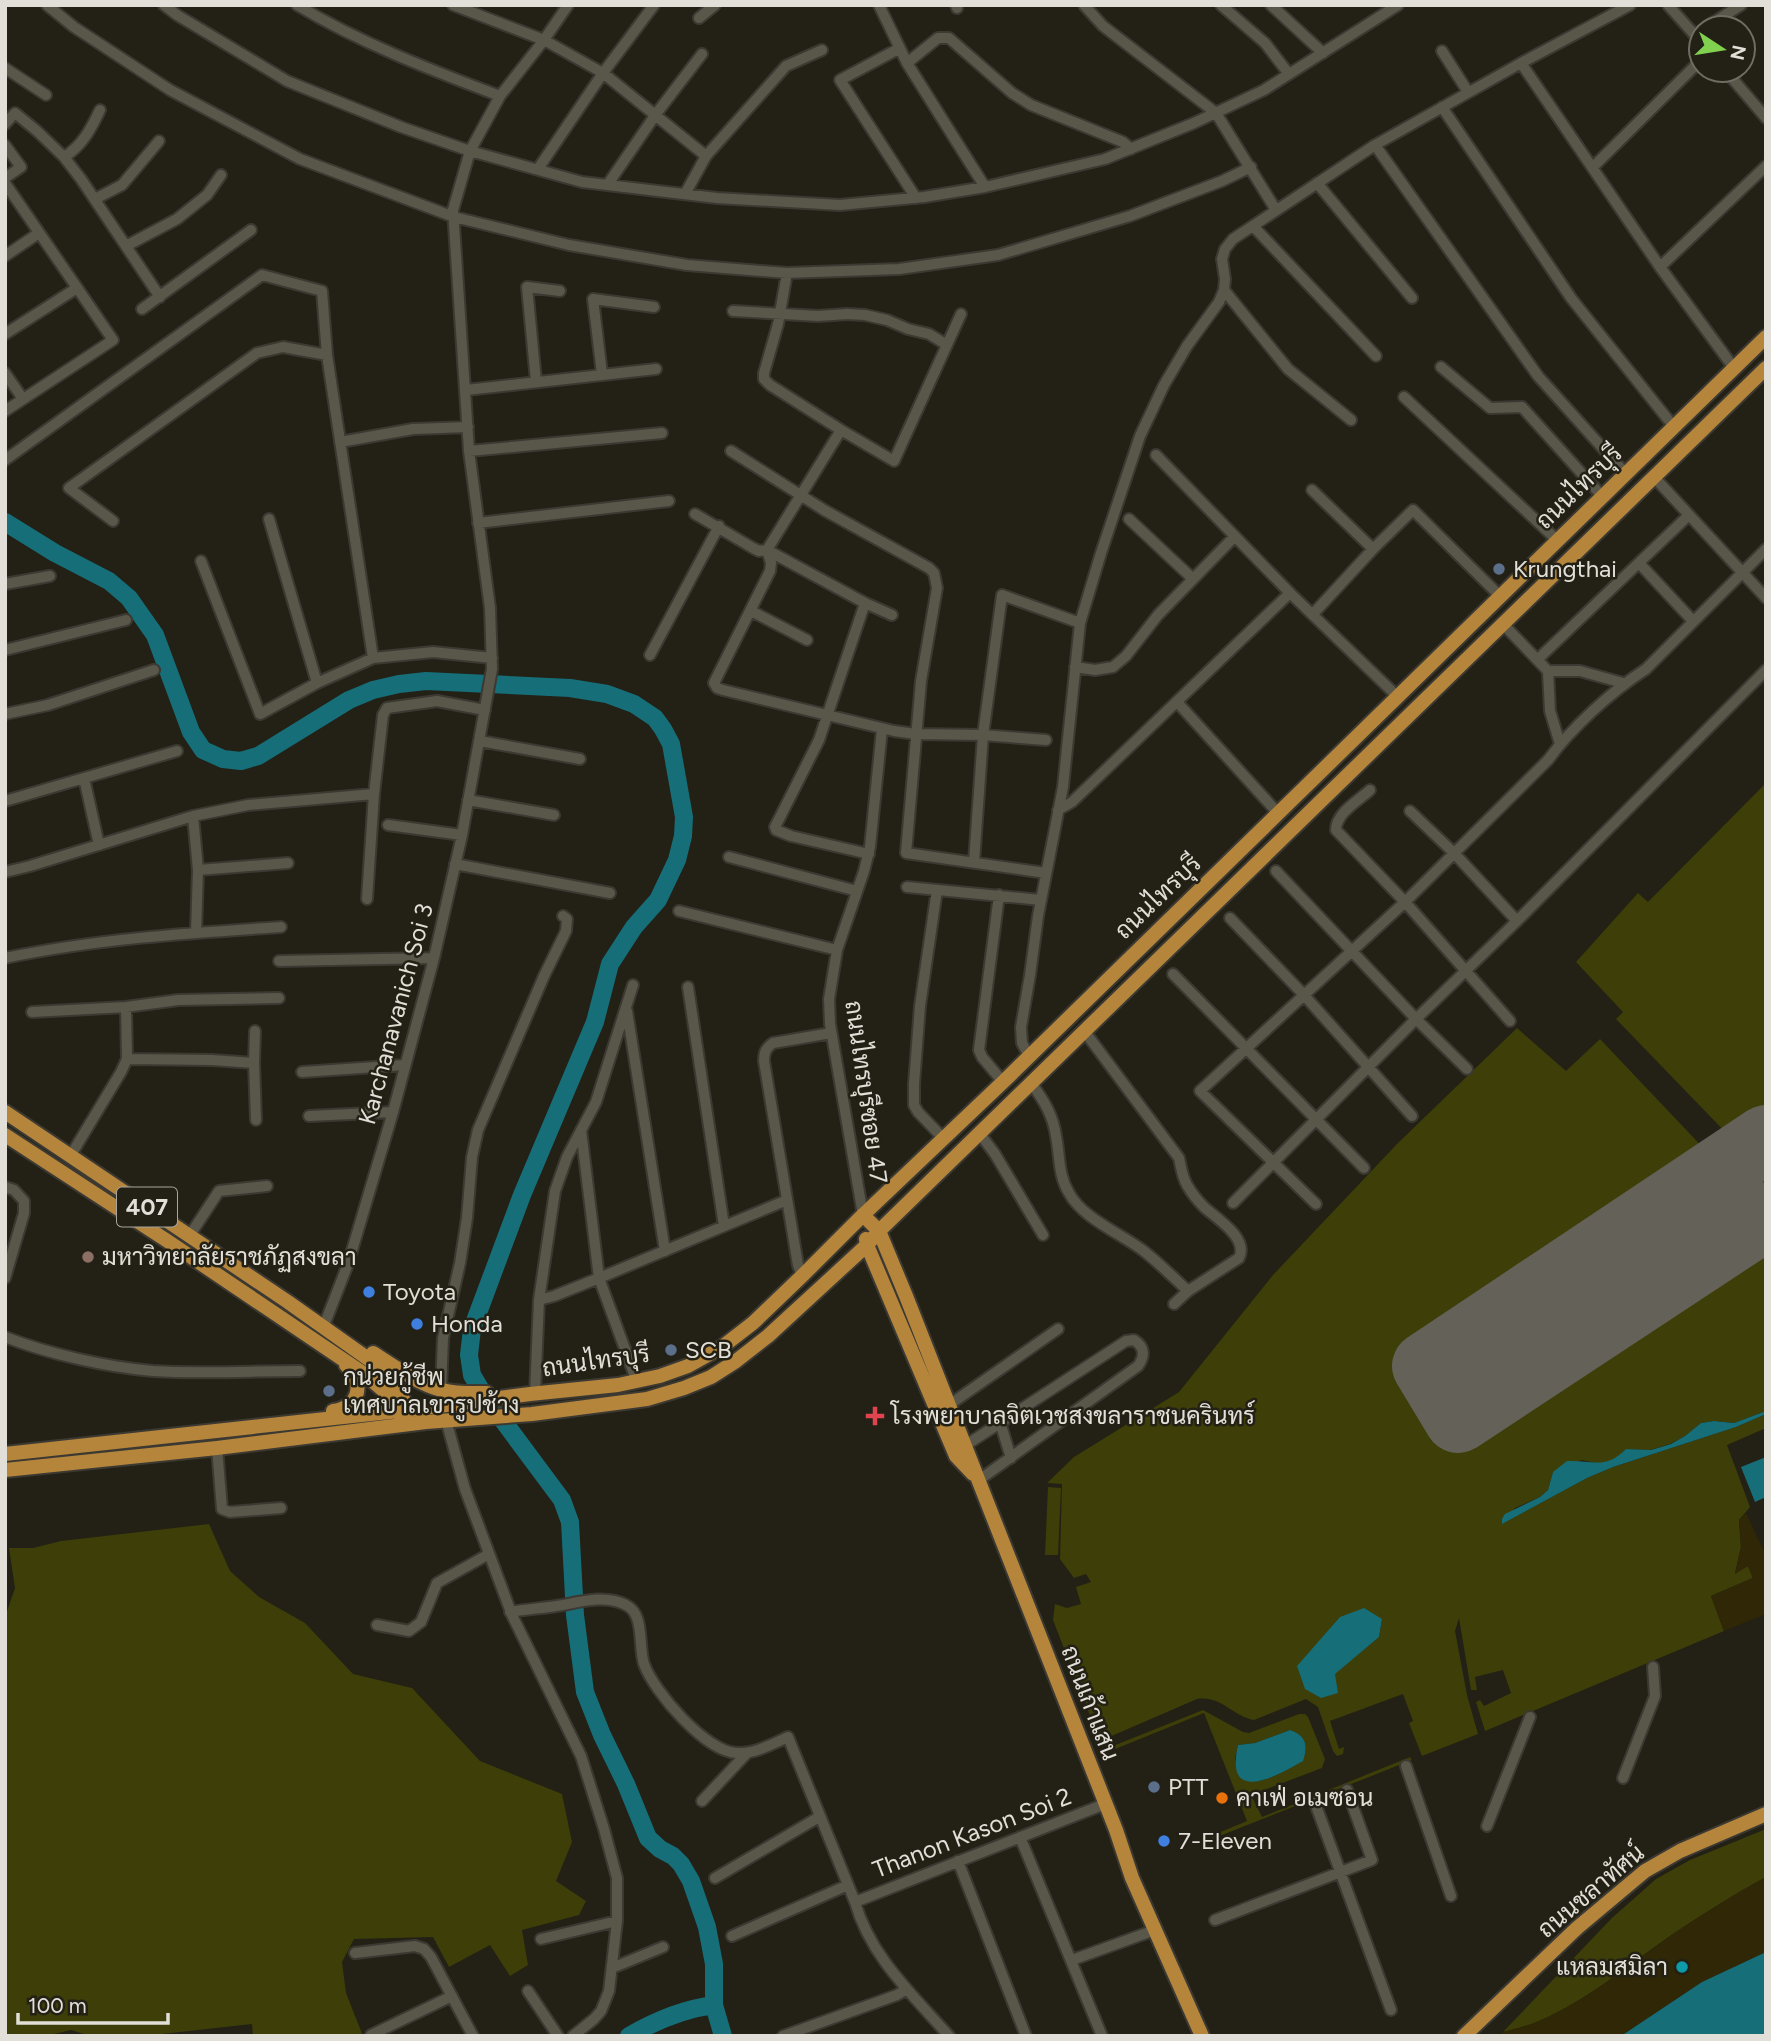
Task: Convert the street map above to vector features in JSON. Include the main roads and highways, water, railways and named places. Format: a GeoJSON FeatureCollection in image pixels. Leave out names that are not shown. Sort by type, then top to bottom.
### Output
{"type":"FeatureCollection","features":[{"type":"Feature","properties":{"kind":"main road","name":"ถนนไทรบุรี"},"geometry":{"type":"LineString","coordinates":[[463,1398],[533,1394],[637,1382],[688,1366],[722,1347],[753,1323],[1766,337]]}},
{"type":"Feature","properties":{"kind":"main road","name":"ถนนไทรบุรี"},"geometry":{"type":"LineString","coordinates":[[403,1416],[426,1422],[532,1414],[647,1399],[711,1377],[736,1361],[768,1336],[867,1245],[1766,368]]}},
{"type":"Feature","properties":{"kind":"main road"},"geometry":{"type":"LineString","coordinates":[[1486,609],[1503,624]]}},
{"type":"Feature","properties":{"kind":"main road","name":"407"},"geometry":{"type":"LineString","coordinates":[[5,1112],[190,1235],[374,1363],[391,1378],[399,1390],[403,1416]]}},
{"type":"Feature","properties":{"kind":"main road","name":"407"},"geometry":{"type":"LineString","coordinates":[[5,1135],[363,1373],[383,1390],[403,1416]]}},
{"type":"Feature","properties":{"kind":"main road"},"geometry":{"type":"LineString","coordinates":[[863,1215],[879,1231]]}},
{"type":"Feature","properties":{"kind":"main road","name":"ถนนเก้าแสน"},"geometry":{"type":"LineString","coordinates":[[863,1215],[867,1245],[956,1456],[979,1480]]}},
{"type":"Feature","properties":{"kind":"main road","name":"ถนนเก้าแสน"},"geometry":{"type":"LineString","coordinates":[[879,1231],[966,1445],[1116,1830],[1132,1878],[1202,2036]]}},
{"type":"Feature","properties":{"kind":"main road"},"geometry":{"type":"LineString","coordinates":[[288,1302],[325,1322],[409,1376],[463,1398]]}},
{"type":"Feature","properties":{"kind":"main road"},"geometry":{"type":"LineString","coordinates":[[239,1428],[261,1421],[348,1407],[356,1397],[357,1379],[333,1354]]}},
{"type":"Feature","properties":{"kind":"main road"},"geometry":{"type":"LineString","coordinates":[[5,1470],[217,1448],[403,1416],[463,1398]]}},
{"type":"Feature","properties":{"kind":"main road"},"geometry":{"type":"LineString","coordinates":[[5,1454],[239,1428],[403,1416]]}},
{"type":"Feature","properties":{"kind":"main road","name":"ถนนชลาทัศน์"},"geometry":{"type":"LineString","coordinates":[[1464,2035],[1577,1928],[1645,1871],[1680,1851],[1766,1814]]}},
{"type":"Feature","properties":{"kind":"main road","name":"ถนนเก้าแสน"},"geometry":{"type":"LineString","coordinates":[[1158,1936],[1165,1969],[1193,2036]]}},
{"type":"Feature","properties":{"kind":"water"},"geometry":{"type":"Polygon","coordinates":[[[1766,1411],[1766,1414],[1736,1427],[1587,1478],[1502,1524],[1505,1514],[1540,1497],[1548,1490],[1553,1472],[1567,1461],[1605,1462],[1619,1456],[1626,1449],[1651,1450],[1671,1444],[1701,1423],[1734,1423],[1766,1411]]]}},
{"type":"Feature","properties":{"kind":"water"},"geometry":{"type":"Polygon","coordinates":[[[1766,1457],[1766,1497],[1755,1502],[1741,1467],[1766,1457]]]}},
{"type":"Feature","properties":{"kind":"water"},"geometry":{"type":"Polygon","coordinates":[[[1364,1608],[1382,1619],[1379,1637],[1335,1674],[1338,1693],[1321,1698],[1305,1689],[1297,1666],[1340,1617],[1364,1608]]]}},
{"type":"Feature","properties":{"kind":"water"},"geometry":{"type":"Polygon","coordinates":[[[1290,1730],[1300,1735],[1305,1742],[1303,1761],[1267,1779],[1245,1781],[1238,1775],[1238,1745],[1255,1743],[1290,1730]]]}},
{"type":"Feature","properties":{"kind":"water"},"geometry":{"type":"Polygon","coordinates":[[[1766,1952],[1766,2036],[1621,2036],[1702,1982],[1766,1952]]]}},
{"type":"Feature","properties":{"kind":"waterway"},"geometry":{"type":"LineString","coordinates":[[5,522],[55,553],[109,581],[129,598],[155,635],[191,732],[203,750],[223,759],[241,761],[258,756],[349,700],[373,690],[426,681],[570,688],[607,694],[634,704],[655,718],[671,744],[684,817],[677,860],[658,900],[634,927],[610,964],[595,1022],[522,1195],[472,1329],[469,1355],[472,1375],[484,1395],[562,1500],[570,1522],[575,1615],[585,1692],[648,1838],[673,1856],[691,1881],[707,1927],[714,1964],[714,2005],[723,2036]]}},
{"type":"Feature","properties":{"kind":"waterway"},"geometry":{"type":"LineString","coordinates":[[629,2036],[670,2016],[714,2005]]}},
{"type":"Feature","properties":{"kind":"place","name":"Krungthai"},"geometry":{"type":"Point","coordinates":[1499,569]}},
{"type":"Feature","properties":{"kind":"place","name":"มหาวิทยาลัยราชภัฏสงขลา"},"geometry":{"type":"Point","coordinates":[88,1257]}},
{"type":"Feature","properties":{"kind":"place","name":"Toyota"},"geometry":{"type":"Point","coordinates":[369,1292]}},
{"type":"Feature","properties":{"kind":"place","name":"Honda"},"geometry":{"type":"Point","coordinates":[417,1324]}},
{"type":"Feature","properties":{"kind":"place","name":"SCB"},"geometry":{"type":"Point","coordinates":[671,1350]}},
{"type":"Feature","properties":{"kind":"place","name":"กน่วยกู้ชีพ เทศบาลเขารูปช้าง"},"geometry":{"type":"Point","coordinates":[329,1391]}},
{"type":"Feature","properties":{"kind":"place","name":"โรงพยาบาลจิตเวชสงขลาราชนครินทร์"},"geometry":{"type":"Point","coordinates":[875,1416]}},
{"type":"Feature","properties":{"kind":"place","name":"PTT"},"geometry":{"type":"Point","coordinates":[1154,1787]}},
{"type":"Feature","properties":{"kind":"place","name":"คาเฟ่ อเมซอน"},"geometry":{"type":"Point","coordinates":[1222,1798]}},
{"type":"Feature","properties":{"kind":"place","name":"7-Eleven"},"geometry":{"type":"Point","coordinates":[1164,1841]}},
{"type":"Feature","properties":{"kind":"place","name":"แหลมสมิลา"},"geometry":{"type":"Point","coordinates":[1682,1967]}}]}
